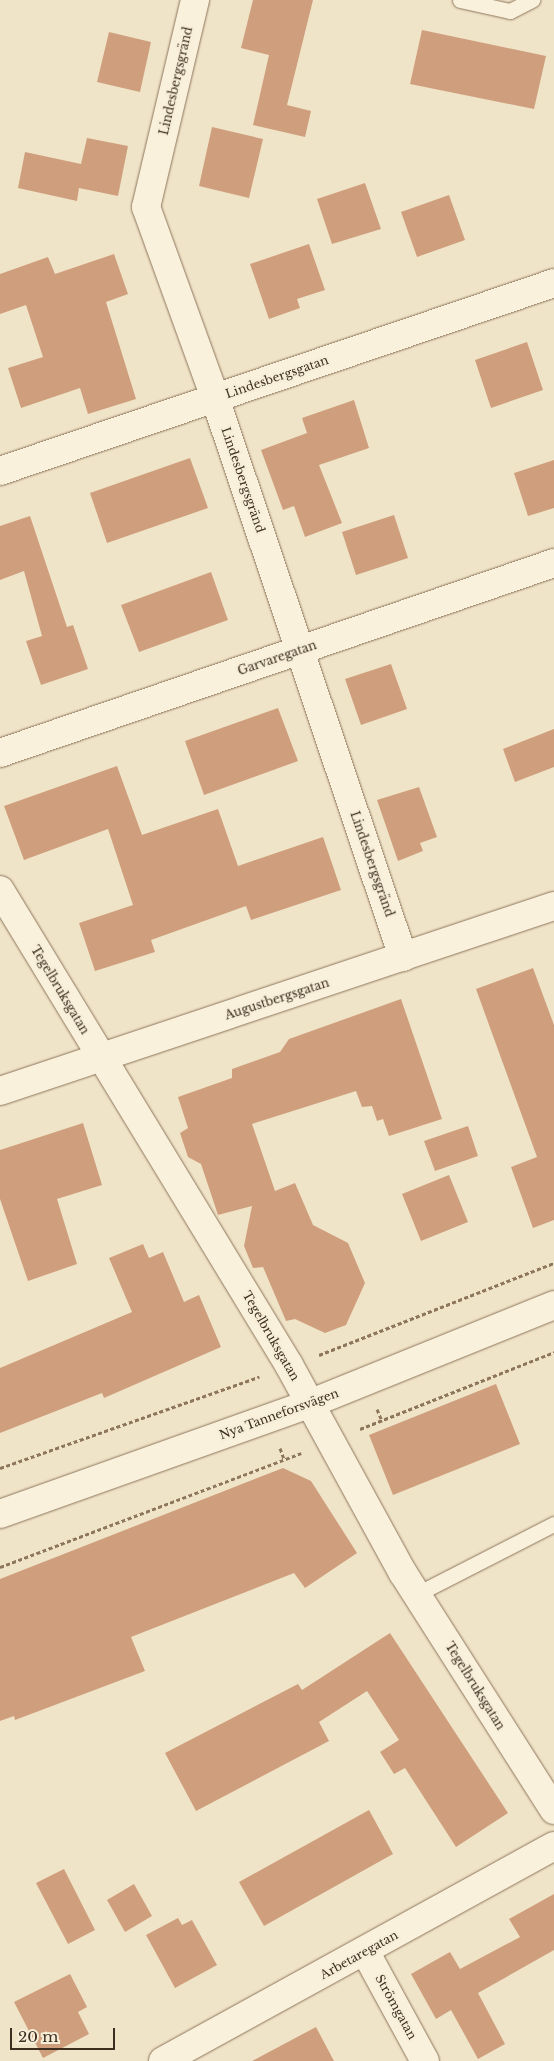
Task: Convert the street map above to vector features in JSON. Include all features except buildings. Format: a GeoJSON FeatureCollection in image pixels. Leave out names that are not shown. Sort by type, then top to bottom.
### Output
{"type":"FeatureCollection","features":[{"type":"Feature","properties":{"kind":"street","name":"Lindesbergsgränd"},"geometry":{"type":"LineString","coordinates":[[195,0],[146,207],[215,398],[404,957]]}},
{"type":"Feature","properties":{"kind":"street","name":"Lindesbergsgatan"},"geometry":{"type":"LineString","coordinates":[[0,471],[554,282]]}},
{"type":"Feature","properties":{"kind":"street","name":"Garvaregatan"},"geometry":{"type":"LineString","coordinates":[[0,753],[554,563]]}},
{"type":"Feature","properties":{"kind":"street","name":"Tegelbruksgatan"},"geometry":{"type":"LineString","coordinates":[[0,890],[101,1058],[204,1221],[309,1404],[328,1442],[417,1594],[554,1810]]}},
{"type":"Feature","properties":{"kind":"street","name":"Augustbergsgatan"},"geometry":{"type":"LineString","coordinates":[[0,1091],[554,906]]}},
{"type":"Feature","properties":{"kind":"street","name":"Nya Tanneforsvägen"},"geometry":{"type":"LineString","coordinates":[[0,1514],[309,1404],[554,1305]]}},
{"type":"Feature","properties":{"kind":"street","name":"Arbetaregatan"},"geometry":{"type":"LineString","coordinates":[[163,2061],[366,1952],[554,1846]]}},
{"type":"Feature","properties":{"kind":"street","name":"Strömgatan"},"geometry":{"type":"LineString","coordinates":[[366,1952],[425,2061]]}},
{"type":"Feature","properties":{"kind":"lane"},"geometry":{"type":"LineString","coordinates":[[460,0],[510,11],[532,0]]}},
{"type":"Feature","properties":{"kind":"lane"},"geometry":{"type":"LineString","coordinates":[[417,1594],[554,1524]]}},
{"type":"Feature","properties":{"kind":"path"},"geometry":{"type":"LineString","coordinates":[[0,1567],[328,1442],[554,1352]]}}]}
